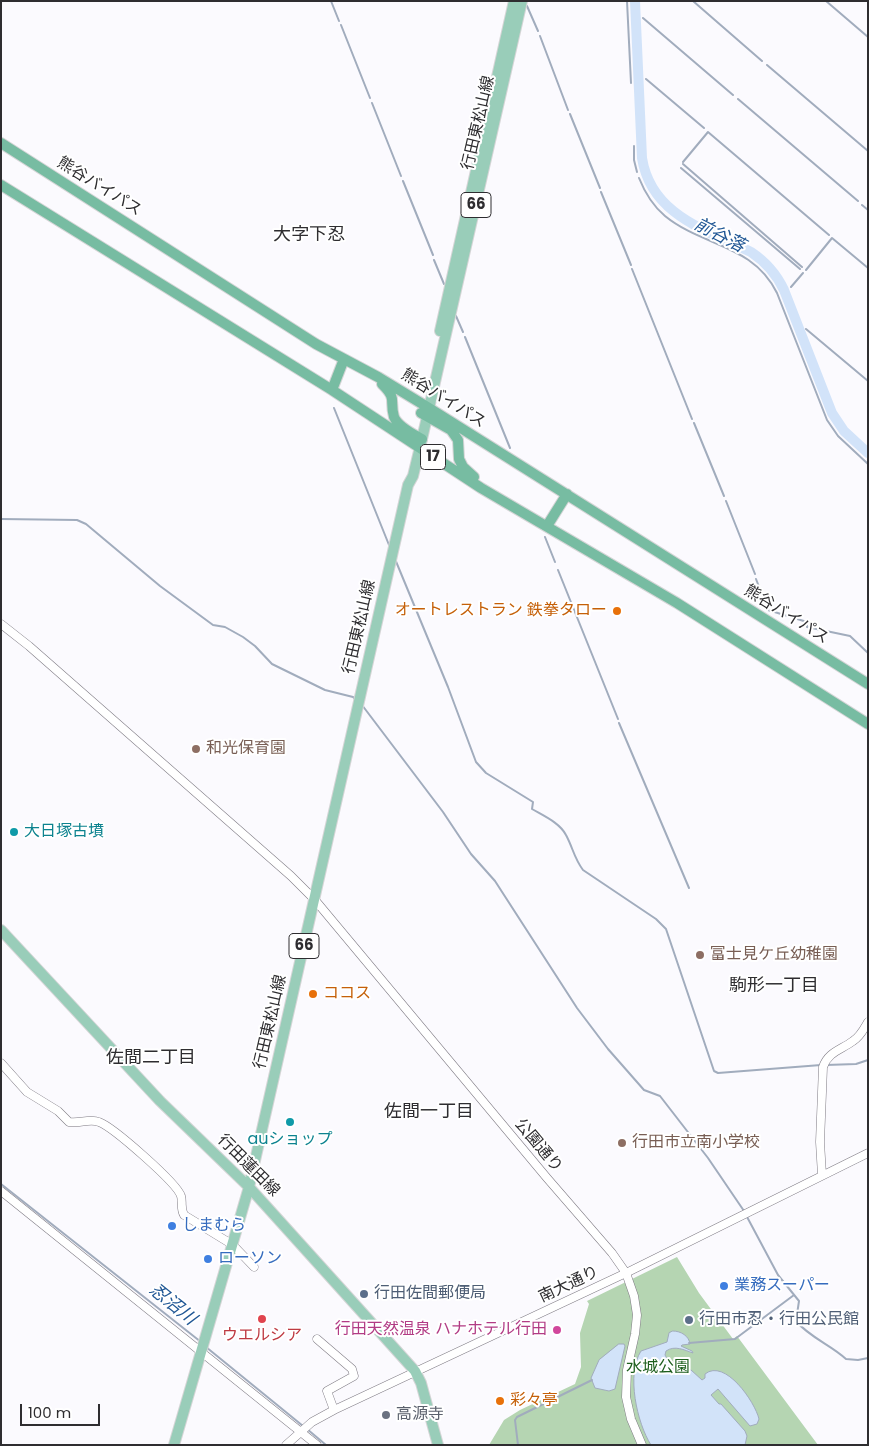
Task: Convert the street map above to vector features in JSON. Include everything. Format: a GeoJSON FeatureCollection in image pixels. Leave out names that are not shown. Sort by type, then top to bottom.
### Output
{"type":"FeatureCollection","features":[{"type":"Feature","properties":{"kind":"highway","name":"熊谷バイパス"},"geometry":{"type":"LineString","coordinates":[[1,144],[316,344],[378,377],[425,411],[567,494],[868,684]]}},
{"type":"Feature","properties":{"kind":"highway","name":"17"},"geometry":{"type":"LineString","coordinates":[[1,185],[418,442],[481,488],[677,603],[868,724]]}},
{"type":"Feature","properties":{"kind":"highway"},"geometry":{"type":"LineString","coordinates":[[332,390],[344,359]]}},
{"type":"Feature","properties":{"kind":"highway","name":"17"},"geometry":{"type":"LineString","coordinates":[[378,377],[380,383],[391,393],[394,416],[399,424],[418,442]]}},
{"type":"Feature","properties":{"kind":"highway","name":"17"},"geometry":{"type":"LineString","coordinates":[[425,411],[451,430],[458,440],[459,459],[463,467],[475,477],[481,488]]}},
{"type":"Feature","properties":{"kind":"highway"},"geometry":{"type":"LineString","coordinates":[[547,526],[567,494]]}},
{"type":"Feature","properties":{"kind":"main road","name":"行田東松山線"},"geometry":{"type":"LineString","coordinates":[[174,1445],[249,1187],[408,485],[413,476],[418,442],[514,1]]}},
{"type":"Feature","properties":{"kind":"main road","name":"行田東松山線"},"geometry":{"type":"LineString","coordinates":[[425,411],[522,1]]}},
{"type":"Feature","properties":{"kind":"main road","name":"行田蓮田線"},"geometry":{"type":"LineString","coordinates":[[1,930],[160,1101],[249,1187],[415,1371],[421,1383],[438,1445]]}},
{"type":"Feature","properties":{"kind":"street","name":"公園通り"},"geometry":{"type":"LineString","coordinates":[[1,624],[128,732],[284,870],[315,900],[612,1253],[626,1273],[634,1296],[635,1334],[627,1370],[626,1397],[631,1419],[642,1445]]}},
{"type":"Feature","properties":{"kind":"street"},"geometry":{"type":"LineString","coordinates":[[822,1175],[820,1142],[824,1064],[833,1052],[858,1038],[868,1022]]}},
{"type":"Feature","properties":{"kind":"street"},"geometry":{"type":"LineString","coordinates":[[1,1063],[28,1092],[58,1111],[69,1122],[99,1121],[125,1139],[144,1155],[175,1187],[181,1196],[184,1215],[233,1246],[254,1268]]}},
{"type":"Feature","properties":{"kind":"street","name":"南大通り"},"geometry":{"type":"LineString","coordinates":[[286,1445],[312,1422],[334,1410],[626,1273],[868,1153]]}},
{"type":"Feature","properties":{"kind":"street"},"geometry":{"type":"LineString","coordinates":[[1,1191],[317,1445]]}},
{"type":"Feature","properties":{"kind":"street"},"geometry":{"type":"LineString","coordinates":[[317,1339],[352,1369],[354,1376],[327,1391],[334,1410]]}},
{"type":"Feature","properties":{"kind":"green space","name":"水城公園"},"geometry":{"type":"Polygon","coordinates":[[[677,1257],[699,1293],[733,1339],[737,1336],[818,1445],[489,1445],[504,1420],[520,1410],[575,1384],[581,1367],[580,1333],[589,1304],[587,1301],[677,1257]]]}},
{"type":"Feature","properties":{"kind":"water"},"geometry":{"type":"Polygon","coordinates":[[[673,1331],[686,1336],[690,1344],[681,1346],[693,1353],[676,1348],[666,1351],[665,1355],[675,1372],[681,1373],[687,1369],[691,1370],[702,1380],[705,1378],[705,1374],[713,1371],[721,1372],[738,1384],[752,1403],[759,1419],[757,1424],[750,1426],[718,1389],[711,1395],[745,1431],[747,1436],[745,1445],[651,1445],[641,1424],[638,1412],[635,1398],[634,1372],[641,1351],[667,1342],[669,1333],[673,1331]]]}},
{"type":"Feature","properties":{"kind":"water"},"geometry":{"type":"Polygon","coordinates":[[[619,1344],[624,1344],[625,1346],[615,1389],[609,1391],[595,1388],[591,1378],[599,1360],[619,1344]]]}},
{"type":"Feature","properties":{"kind":"waterway"},"geometry":{"type":"LineString","coordinates":[[331,1],[339,21]]}},
{"type":"Feature","properties":{"kind":"waterway"},"geometry":{"type":"LineString","coordinates":[[627,1],[631,83]]}},
{"type":"Feature","properties":{"kind":"waterway","name":"前谷落"},"geometry":{"type":"LineString","coordinates":[[635,1],[642,158],[647,178],[656,194],[683,218],[699,228],[751,252],[774,273],[784,290],[832,413],[844,431],[868,453]]}},
{"type":"Feature","properties":{"kind":"waterway"},"geometry":{"type":"LineString","coordinates":[[693,1],[762,61]]}},
{"type":"Feature","properties":{"kind":"waterway"},"geometry":{"type":"LineString","coordinates":[[826,1],[868,37]]}},
{"type":"Feature","properties":{"kind":"waterway"},"geometry":{"type":"LineString","coordinates":[[527,6],[538,31]]}},
{"type":"Feature","properties":{"kind":"waterway"},"geometry":{"type":"LineString","coordinates":[[643,18],[733,95]]}},
{"type":"Feature","properties":{"kind":"waterway"},"geometry":{"type":"LineString","coordinates":[[341,25],[370,98]]}},
{"type":"Feature","properties":{"kind":"waterway"},"geometry":{"type":"LineString","coordinates":[[540,36],[568,110]]}},
{"type":"Feature","properties":{"kind":"waterway"},"geometry":{"type":"LineString","coordinates":[[767,65],[868,151]]}},
{"type":"Feature","properties":{"kind":"waterway"},"geometry":{"type":"LineString","coordinates":[[646,79],[704,128]]}},
{"type":"Feature","properties":{"kind":"waterway"},"geometry":{"type":"LineString","coordinates":[[738,99],[858,201]]}},
{"type":"Feature","properties":{"kind":"waterway"},"geometry":{"type":"LineString","coordinates":[[372,103],[401,176]]}},
{"type":"Feature","properties":{"kind":"waterway"},"geometry":{"type":"LineString","coordinates":[[570,114],[600,188]]}},
{"type":"Feature","properties":{"kind":"waterway"},"geometry":{"type":"LineString","coordinates":[[683,162],[708,132],[829,235]]}},
{"type":"Feature","properties":{"kind":"waterway"},"geometry":{"type":"LineString","coordinates":[[634,146],[634,160],[637,172]]}},
{"type":"Feature","properties":{"kind":"waterway"},"geometry":{"type":"LineString","coordinates":[[683,164],[802,267]]}},
{"type":"Feature","properties":{"kind":"waterway"},"geometry":{"type":"LineString","coordinates":[[681,168],[800,269]]}},
{"type":"Feature","properties":{"kind":"waterway"},"geometry":{"type":"LineString","coordinates":[[639,178],[650,199],[665,216],[695,234],[741,255],[767,277],[777,293],[827,420],[838,436],[868,464]]}},
{"type":"Feature","properties":{"kind":"waterway"},"geometry":{"type":"LineString","coordinates":[[403,181],[433,255]]}},
{"type":"Feature","properties":{"kind":"waterway"},"geometry":{"type":"LineString","coordinates":[[601,192],[631,265]]}},
{"type":"Feature","properties":{"kind":"waterway"},"geometry":{"type":"LineString","coordinates":[[862,205],[868,210]]}},
{"type":"Feature","properties":{"kind":"waterway"},"geometry":{"type":"LineString","coordinates":[[806,270],[832,238],[868,268]]}},
{"type":"Feature","properties":{"kind":"waterway"},"geometry":{"type":"LineString","coordinates":[[434,260],[444,284]]}},
{"type":"Feature","properties":{"kind":"waterway"},"geometry":{"type":"LineString","coordinates":[[632,269],[692,419]]}},
{"type":"Feature","properties":{"kind":"waterway"},"geometry":{"type":"LineString","coordinates":[[791,287],[803,273]]}},
{"type":"Feature","properties":{"kind":"waterway"},"geometry":{"type":"LineString","coordinates":[[456,316],[463,332]]}},
{"type":"Feature","properties":{"kind":"waterway"},"geometry":{"type":"LineString","coordinates":[[806,329],[868,381]]}},
{"type":"Feature","properties":{"kind":"waterway"},"geometry":{"type":"LineString","coordinates":[[465,337],[510,448]]}},
{"type":"Feature","properties":{"kind":"waterway"},"geometry":{"type":"LineString","coordinates":[[334,408],[389,545]]}},
{"type":"Feature","properties":{"kind":"waterway"},"geometry":{"type":"LineString","coordinates":[[694,423],[724,496]]}},
{"type":"Feature","properties":{"kind":"waterway"},"geometry":{"type":"LineString","coordinates":[[726,501],[755,574]]}},
{"type":"Feature","properties":{"kind":"waterway"},"geometry":{"type":"LineString","coordinates":[[1,519],[77,520],[86,524],[160,586],[213,625],[225,627],[243,637],[255,646],[272,664],[325,690],[353,697],[356,700]]}},
{"type":"Feature","properties":{"kind":"waterway"},"geometry":{"type":"LineString","coordinates":[[545,537],[555,562]]}},
{"type":"Feature","properties":{"kind":"waterway"},"geometry":{"type":"LineString","coordinates":[[395,559],[448,687],[476,762],[486,773],[533,802],[532,809],[560,827],[566,835],[583,870],[656,919],[666,929],[714,1071],[718,1073],[821,1065]]}},
{"type":"Feature","properties":{"kind":"waterway"},"geometry":{"type":"LineString","coordinates":[[558,570],[618,719]]}},
{"type":"Feature","properties":{"kind":"waterway"},"geometry":{"type":"LineString","coordinates":[[756,579],[768,610],[807,622],[807,627],[850,636],[868,653]]}},
{"type":"Feature","properties":{"kind":"waterway"},"geometry":{"type":"LineString","coordinates":[[362,705],[443,812],[471,854],[495,881],[577,1008],[608,1049],[644,1090],[660,1096],[708,1158],[744,1211]]}},
{"type":"Feature","properties":{"kind":"waterway"},"geometry":{"type":"LineString","coordinates":[[619,723],[689,888]]}},
{"type":"Feature","properties":{"kind":"waterway"},"geometry":{"type":"LineString","coordinates":[[826,1065],[856,1064],[868,1060]]}},
{"type":"Feature","properties":{"kind":"waterway","name":"忍沼川"},"geometry":{"type":"LineString","coordinates":[[1,1184],[201,1342]]}},
{"type":"Feature","properties":{"kind":"waterway"},"geometry":{"type":"LineString","coordinates":[[746,1215],[778,1275],[799,1301],[796,1321],[801,1327],[846,1359],[858,1360],[868,1358]]}},
{"type":"Feature","properties":{"kind":"waterway"},"geometry":{"type":"LineString","coordinates":[[689,1343],[735,1339],[794,1295]]}},
{"type":"Feature","properties":{"kind":"waterway","name":"忍沼川"},"geometry":{"type":"LineString","coordinates":[[206,1347],[303,1426]]}},
{"type":"Feature","properties":{"kind":"waterway","name":"忍沼川"},"geometry":{"type":"LineString","coordinates":[[518,1445],[515,1420],[517,1417],[592,1380]]}},
{"type":"Feature","properties":{"kind":"waterway","name":"忍沼川"},"geometry":{"type":"LineString","coordinates":[[307,1429],[326,1445]]}},
{"type":"Feature","properties":{"kind":"place","name":"オートレストラン 鉄拳タロー"},"geometry":{"type":"Point","coordinates":[617,611]}},
{"type":"Feature","properties":{"kind":"place","name":"和光保育園"},"geometry":{"type":"Point","coordinates":[196,749]}},
{"type":"Feature","properties":{"kind":"place","name":"大日塚古墳"},"geometry":{"type":"Point","coordinates":[14,832]}},
{"type":"Feature","properties":{"kind":"place","name":"富士見ケ丘幼稚園"},"geometry":{"type":"Point","coordinates":[700,955]}},
{"type":"Feature","properties":{"kind":"place","name":"ココス"},"geometry":{"type":"Point","coordinates":[313,994]}},
{"type":"Feature","properties":{"kind":"place","name":"auショップ"},"geometry":{"type":"Point","coordinates":[290,1122]}},
{"type":"Feature","properties":{"kind":"place","name":"行田市立南小学校"},"geometry":{"type":"Point","coordinates":[622,1143]}},
{"type":"Feature","properties":{"kind":"place","name":"しまむら"},"geometry":{"type":"Point","coordinates":[172,1226]}},
{"type":"Feature","properties":{"kind":"place","name":"ローソン"},"geometry":{"type":"Point","coordinates":[208,1259]}},
{"type":"Feature","properties":{"kind":"place","name":"業務スーパー"},"geometry":{"type":"Point","coordinates":[724,1286]}},
{"type":"Feature","properties":{"kind":"place","name":"行田佐間郵便局"},"geometry":{"type":"Point","coordinates":[364,1294]}},
{"type":"Feature","properties":{"kind":"place","name":"ウエルシア"},"geometry":{"type":"Point","coordinates":[262,1319]}},
{"type":"Feature","properties":{"kind":"place","name":"行田市忍・行田公民館"},"geometry":{"type":"Point","coordinates":[689,1320]}},
{"type":"Feature","properties":{"kind":"place","name":"行田天然温泉 ハナホテル行田"},"geometry":{"type":"Point","coordinates":[557,1330]}},
{"type":"Feature","properties":{"kind":"place","name":"彩々亭"},"geometry":{"type":"Point","coordinates":[500,1401]}},
{"type":"Feature","properties":{"kind":"place","name":"高源寺"},"geometry":{"type":"Point","coordinates":[386,1415]}},
{"type":"Feature","properties":{"kind":"district","name":"大字下忍"},"geometry":{"type":"Point","coordinates":[309,235]}},
{"type":"Feature","properties":{"kind":"district","name":"駒形一丁目"},"geometry":{"type":"Point","coordinates":[774,986]}},
{"type":"Feature","properties":{"kind":"district","name":"佐間二丁目"},"geometry":{"type":"Point","coordinates":[151,1058]}},
{"type":"Feature","properties":{"kind":"district","name":"佐間一丁目"},"geometry":{"type":"Point","coordinates":[429,1112]}}]}
